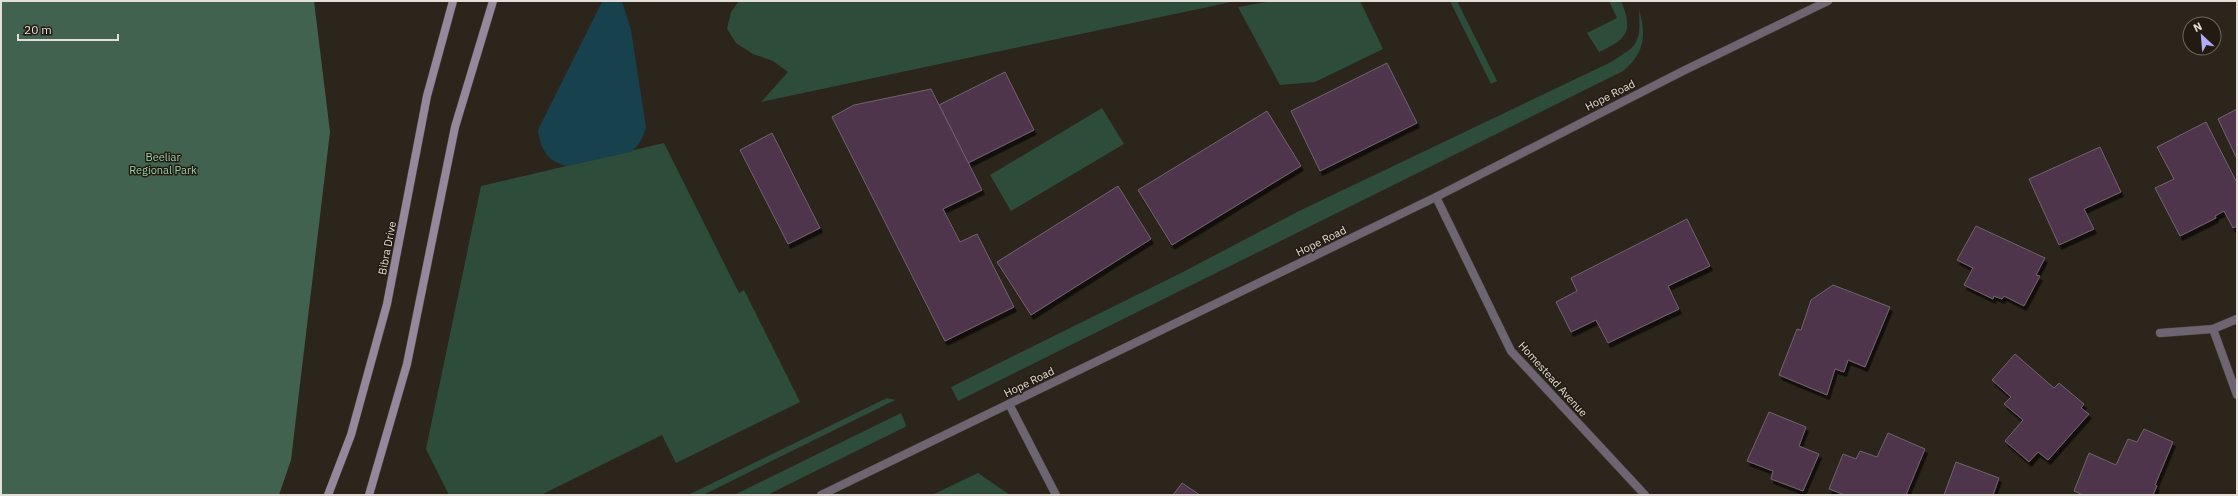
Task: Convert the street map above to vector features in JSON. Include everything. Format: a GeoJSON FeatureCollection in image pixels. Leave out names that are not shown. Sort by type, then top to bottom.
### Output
{"type":"FeatureCollection","features":[{"type":"Feature","properties":{"kind":"street","name":"Bibra Drive"},"geometry":{"type":"LineString","coordinates":[[328,495],[351,435],[387,304],[427,96],[453,1]]}},
{"type":"Feature","properties":{"kind":"street"},"geometry":{"type":"LineString","coordinates":[[369,495],[407,364],[455,128],[493,1]]}},
{"type":"Feature","properties":{"kind":"street","name":"Hope Road"},"geometry":{"type":"LineString","coordinates":[[821,495],[1436,197],[1685,70],[1828,1]]}},
{"type":"Feature","properties":{"kind":"street","name":"Homestead Avenue"},"geometry":{"type":"LineString","coordinates":[[1436,197],[1511,350],[1645,495]]}},
{"type":"Feature","properties":{"kind":"street"},"geometry":{"type":"LineString","coordinates":[[2160,333],[2213,329],[2237,319]]}},
{"type":"Feature","properties":{"kind":"street"},"geometry":{"type":"LineString","coordinates":[[2213,329],[2237,395]]}},
{"type":"Feature","properties":{"kind":"street"},"geometry":{"type":"LineString","coordinates":[[1009,404],[1056,495]]}},
{"type":"Feature","properties":{"kind":"green space","name":"Beeliar Regional Park"},"geometry":{"type":"Polygon","coordinates":[[[1,1],[314,1],[330,132],[291,460],[279,495],[1,495],[1,1]]]}},
{"type":"Feature","properties":{"kind":"green space"},"geometry":{"type":"Polygon","coordinates":[[[739,1],[1236,1],[761,102],[788,72],[773,61],[753,54],[736,43],[727,29],[731,12],[739,1]]]}},
{"type":"Feature","properties":{"kind":"green space"},"geometry":{"type":"Polygon","coordinates":[[[1272,1],[1360,1],[1383,49],[1315,82],[1280,85],[1238,7],[1272,1]]]}},
{"type":"Feature","properties":{"kind":"green space"},"geometry":{"type":"Polygon","coordinates":[[[1450,1],[1457,1],[1497,81],[1491,84],[1450,1]]]}},
{"type":"Feature","properties":{"kind":"green space"},"geometry":{"type":"Polygon","coordinates":[[[1609,1],[1621,1],[1627,20],[1627,27],[1622,38],[1599,52],[1587,33],[1617,18],[1609,1]]]}},
{"type":"Feature","properties":{"kind":"green space"},"geometry":{"type":"Polygon","coordinates":[[[1639,10],[1643,28],[1642,44],[1635,58],[1623,71],[958,401],[951,387],[1181,273],[1299,211],[1609,63],[1631,48],[1638,38],[1639,10]]]}},
{"type":"Feature","properties":{"kind":"green space"},"geometry":{"type":"Polygon","coordinates":[[[1102,108],[1124,144],[1011,211],[990,175],[1102,108]]]}},
{"type":"Feature","properties":{"kind":"green space"},"geometry":{"type":"Polygon","coordinates":[[[664,143],[739,293],[744,290],[800,402],[676,463],[662,435],[541,495],[449,495],[426,449],[481,186],[664,143]]]}},
{"type":"Feature","properties":{"kind":"green space"},"geometry":{"type":"Polygon","coordinates":[[[887,398],[895,400],[703,495],[688,495],[887,398]]]}},
{"type":"Feature","properties":{"kind":"green space"},"geometry":{"type":"Polygon","coordinates":[[[901,413],[906,425],[905,427],[767,495],[734,495],[901,413]]]}},
{"type":"Feature","properties":{"kind":"green space"},"geometry":{"type":"Polygon","coordinates":[[[978,473],[1010,495],[932,495],[978,473]]]}},
{"type":"Feature","properties":{"kind":"water"},"geometry":{"type":"Polygon","coordinates":[[[622,1],[631,30],[646,127],[644,135],[631,152],[567,166],[560,164],[555,162],[546,154],[539,137],[538,130],[602,2],[622,1]]]}},
{"type":"Feature","properties":{"kind":"building"},"geometry":{"type":"Polygon","coordinates":[[[1387,63],[1417,123],[1320,171],[1291,111],[1387,63]]]}},
{"type":"Feature","properties":{"kind":"building"},"geometry":{"type":"Polygon","coordinates":[[[1005,72],[1034,130],[968,163],[939,105],[1005,72]]]}},
{"type":"Feature","properties":{"kind":"building"},"geometry":{"type":"Polygon","coordinates":[[[931,89],[982,190],[943,209],[960,242],[977,234],[1014,307],[945,341],[832,117],[854,105],[931,89]]]}},
{"type":"Feature","properties":{"kind":"building"},"geometry":{"type":"Polygon","coordinates":[[[2237,109],[2237,159],[2218,119],[2237,109]]]}},
{"type":"Feature","properties":{"kind":"building"},"geometry":{"type":"Polygon","coordinates":[[[1267,111],[1301,166],[1172,245],[1138,190],[1267,111]]]}},
{"type":"Feature","properties":{"kind":"building"},"geometry":{"type":"Polygon","coordinates":[[[2206,122],[2237,183],[2237,226],[2233,228],[2224,211],[2215,216],[2216,218],[2180,236],[2155,188],[2174,179],[2157,147],[2206,122]]]}},
{"type":"Feature","properties":{"kind":"building"},"geometry":{"type":"Polygon","coordinates":[[[772,133],[820,228],[788,244],[740,150],[772,133]]]}},
{"type":"Feature","properties":{"kind":"building"},"geometry":{"type":"Polygon","coordinates":[[[2100,147],[2121,192],[2084,209],[2094,229],[2059,245],[2029,179],[2100,147]]]}},
{"type":"Feature","properties":{"kind":"building"},"geometry":{"type":"Polygon","coordinates":[[[1118,186],[1151,239],[1031,315],[997,262],[1118,186]]]}},
{"type":"Feature","properties":{"kind":"building"},"geometry":{"type":"Polygon","coordinates":[[[1687,219],[1710,266],[1668,286],[1679,309],[1608,343],[1596,320],[1571,332],[1556,302],[1577,291],[1571,278],[1687,219]]]}},
{"type":"Feature","properties":{"kind":"building"},"geometry":{"type":"Polygon","coordinates":[[[1976,226],[2045,258],[2036,275],[2040,276],[2024,306],[2004,296],[2002,299],[1994,296],[1993,299],[1964,285],[1973,268],[1957,260],[1976,226]]]}},
{"type":"Feature","properties":{"kind":"building"},"geometry":{"type":"Polygon","coordinates":[[[1833,285],[1890,307],[1865,367],[1848,360],[1844,372],[1835,369],[1827,395],[1779,375],[1797,329],[1801,330],[1811,300],[1833,285]]]}},
{"type":"Feature","properties":{"kind":"building"},"geometry":{"type":"Polygon","coordinates":[[[2015,354],[2054,388],[2059,383],[2084,404],[2081,408],[2089,414],[2048,460],[2038,452],[2029,462],[2005,441],[2023,420],[2004,404],[2011,397],[1992,380],[2015,354]]]}},
{"type":"Feature","properties":{"kind":"building"},"geometry":{"type":"Polygon","coordinates":[[[1769,412],[1806,427],[1799,446],[1819,454],[1803,491],[1771,479],[1773,471],[1747,461],[1769,412]]]}},
{"type":"Feature","properties":{"kind":"building"},"geometry":{"type":"Polygon","coordinates":[[[2144,429],[2173,442],[2155,485],[2157,486],[2153,495],[2083,495],[2074,491],[2089,453],[2116,465],[2128,439],[2137,442],[2144,429]]]}},
{"type":"Feature","properties":{"kind":"building"},"geometry":{"type":"Polygon","coordinates":[[[1888,433],[1925,449],[1906,495],[1845,495],[1829,489],[1843,454],[1856,459],[1860,451],[1877,457],[1888,433]]]}},
{"type":"Feature","properties":{"kind":"building"},"geometry":{"type":"Polygon","coordinates":[[[1956,462],[1999,478],[1993,495],[1944,495],[1956,462]]]}},
{"type":"Feature","properties":{"kind":"building"},"geometry":{"type":"Polygon","coordinates":[[[1182,483],[1200,495],[1173,495],[1182,483]]]}}]}
